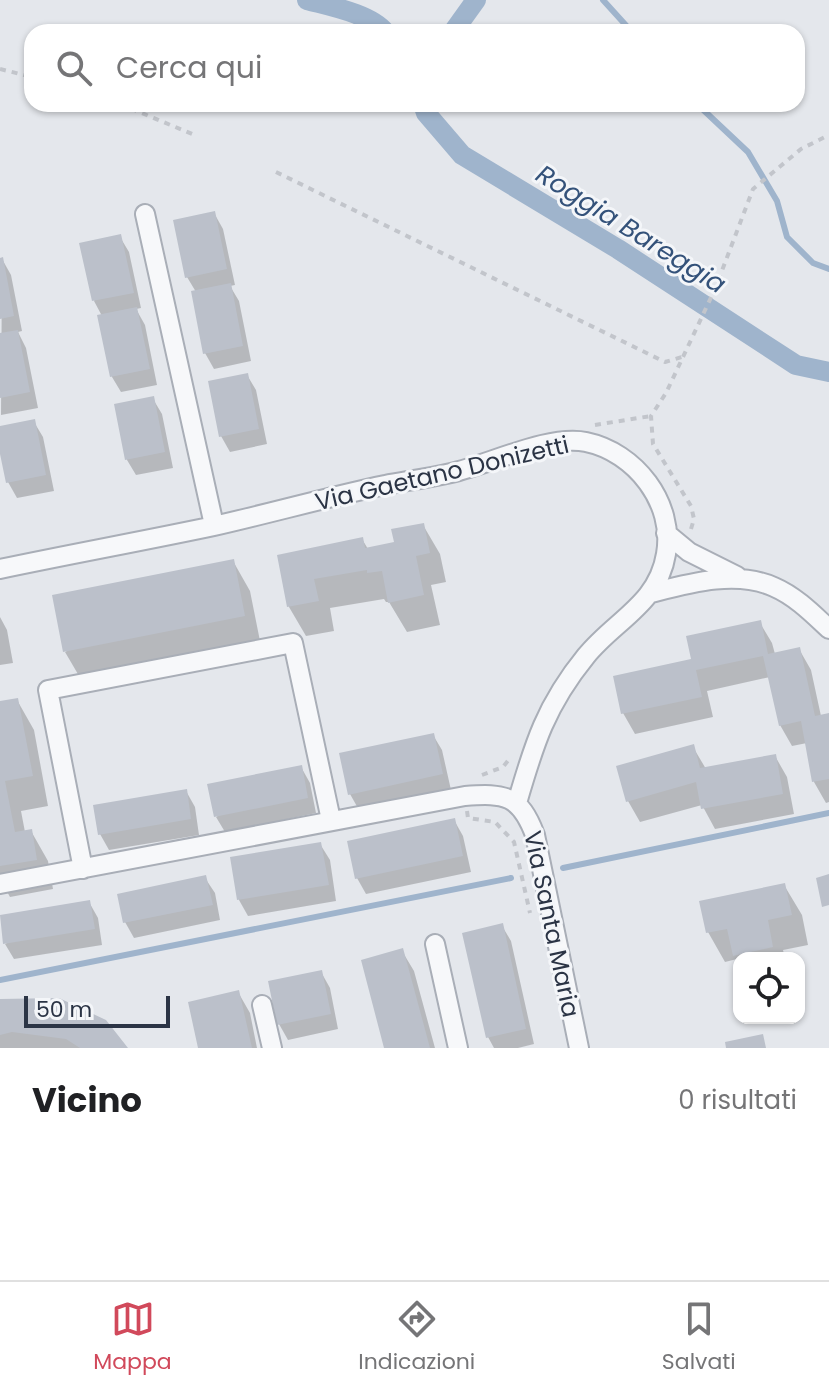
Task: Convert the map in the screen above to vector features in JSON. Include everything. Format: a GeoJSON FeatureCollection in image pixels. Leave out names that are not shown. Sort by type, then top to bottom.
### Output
{"type":"FeatureCollection","features":[{"type":"Feature","properties":{"kind":"street"},"geometry":{"type":"LineString","coordinates":[[145,214],[214,525]]}},
{"type":"Feature","properties":{"kind":"street","name":"Via Gaetano Donizetti"},"geometry":{"type":"LineString","coordinates":[[0,569],[452,473],[561,442],[585,441],[621,457],[645,477],[661,508],[666,555],[658,584],[587,655],[564,687],[545,717],[517,803]]}},
{"type":"Feature","properties":{"kind":"street"},"geometry":{"type":"LineString","coordinates":[[666,533],[689,552],[747,581]]}},
{"type":"Feature","properties":{"kind":"street"},"geometry":{"type":"LineString","coordinates":[[651,593],[727,579],[774,586],[803,604],[829,629]]}},
{"type":"Feature","properties":{"kind":"street"},"geometry":{"type":"LineString","coordinates":[[83,869],[48,690],[293,643],[331,820]]}},
{"type":"Feature","properties":{"kind":"street"},"geometry":{"type":"LineString","coordinates":[[0,884],[465,796],[493,794],[506,796],[517,803]]}},
{"type":"Feature","properties":{"kind":"street","name":"Via Santa Maria"},"geometry":{"type":"LineString","coordinates":[[517,803],[528,816],[535,835],[579,1048]]}},
{"type":"Feature","properties":{"kind":"street"},"geometry":{"type":"LineString","coordinates":[[435,944],[458,1048]]}},
{"type":"Feature","properties":{"kind":"street"},"geometry":{"type":"LineString","coordinates":[[262,1005],[272,1048]]}},
{"type":"Feature","properties":{"kind":"path"},"geometry":{"type":"LineString","coordinates":[[0,69],[24,75]]}},
{"type":"Feature","properties":{"kind":"path"},"geometry":{"type":"LineString","coordinates":[[139,112],[197,136]]}},
{"type":"Feature","properties":{"kind":"path"},"geometry":{"type":"LineString","coordinates":[[651,416],[715,289],[753,189],[801,149],[829,135]]}},
{"type":"Feature","properties":{"kind":"path"},"geometry":{"type":"LineString","coordinates":[[276,172],[665,362],[682,357]]}},
{"type":"Feature","properties":{"kind":"path"},"geometry":{"type":"LineString","coordinates":[[514,754],[503,767],[473,779],[462,779],[468,818],[495,822],[514,842],[531,915]]}},
{"type":"Feature","properties":{"kind":"building"},"geometry":{"type":"Polygon","coordinates":[[[215,211],[227,269],[185,278],[173,220],[215,211]]]}},
{"type":"Feature","properties":{"kind":"building"},"geometry":{"type":"Polygon","coordinates":[[[121,234],[134,293],[92,301],[79,243],[121,234]]]}},
{"type":"Feature","properties":{"kind":"building"},"geometry":{"type":"Polygon","coordinates":[[[3,257],[14,316],[0,319],[0,258],[3,257]]]}},
{"type":"Feature","properties":{"kind":"building"},"geometry":{"type":"Polygon","coordinates":[[[231,283],[243,346],[203,354],[191,291],[231,283]]]}},
{"type":"Feature","properties":{"kind":"building"},"geometry":{"type":"Polygon","coordinates":[[[137,307],[150,369],[110,377],[97,315],[137,307]]]}},
{"type":"Feature","properties":{"kind":"building"},"geometry":{"type":"Polygon","coordinates":[[[18,330],[30,392],[0,398],[0,333],[18,330]]]}},
{"type":"Feature","properties":{"kind":"building"},"geometry":{"type":"Polygon","coordinates":[[[248,373],[259,429],[219,437],[208,381],[248,373]]]}},
{"type":"Feature","properties":{"kind":"building"},"geometry":{"type":"Polygon","coordinates":[[[154,396],[165,452],[125,460],[114,404],[154,396]]]}},
{"type":"Feature","properties":{"kind":"building"},"geometry":{"type":"Polygon","coordinates":[[[35,419],[46,475],[6,483],[0,454],[0,426],[35,419]]]}},
{"type":"Feature","properties":{"kind":"building"},"geometry":{"type":"Polygon","coordinates":[[[424,523],[430,553],[416,556],[424,595],[388,603],[382,571],[367,573],[367,570],[314,579],[319,601],[287,607],[277,555],[363,537],[365,548],[394,542],[391,529],[424,523]]]}},
{"type":"Feature","properties":{"kind":"building"},"geometry":{"type":"Polygon","coordinates":[[[234,559],[245,616],[63,652],[52,595],[234,559]]]}},
{"type":"Feature","properties":{"kind":"building"},"geometry":{"type":"Polygon","coordinates":[[[761,620],[768,654],[800,647],[815,716],[829,713],[829,779],[812,782],[801,721],[779,726],[763,656],[696,670],[702,697],[621,714],[613,676],[691,659],[686,636],[761,620]]]}},
{"type":"Feature","properties":{"kind":"building"},"geometry":{"type":"Polygon","coordinates":[[[18,698],[33,776],[5,781],[15,832],[32,829],[37,860],[0,866],[0,701],[18,698]]]}},
{"type":"Feature","properties":{"kind":"building"},"geometry":{"type":"Polygon","coordinates":[[[434,733],[443,774],[348,795],[339,753],[434,733]]]}},
{"type":"Feature","properties":{"kind":"building"},"geometry":{"type":"Polygon","coordinates":[[[694,744],[700,768],[776,754],[783,794],[701,809],[696,782],[626,802],[616,766],[694,744]]]}},
{"type":"Feature","properties":{"kind":"building"},"geometry":{"type":"Polygon","coordinates":[[[302,765],[308,798],[214,817],[207,784],[302,765]]]}},
{"type":"Feature","properties":{"kind":"building"},"geometry":{"type":"Polygon","coordinates":[[[187,789],[191,819],[98,835],[93,805],[187,789]]]}},
{"type":"Feature","properties":{"kind":"building"},"geometry":{"type":"Polygon","coordinates":[[[455,818],[463,856],[355,879],[347,841],[455,818]]]}},
{"type":"Feature","properties":{"kind":"building"},"geometry":{"type":"Polygon","coordinates":[[[321,842],[329,885],[237,900],[230,857],[321,842]]]}},
{"type":"Feature","properties":{"kind":"building"},"geometry":{"type":"Polygon","coordinates":[[[829,874],[829,905],[822,907],[816,878],[829,874]]]}},
{"type":"Feature","properties":{"kind":"building"},"geometry":{"type":"Polygon","coordinates":[[[206,875],[213,905],[123,923],[117,894],[206,875]]]}},
{"type":"Feature","properties":{"kind":"building"},"geometry":{"type":"Polygon","coordinates":[[[785,883],[792,915],[768,920],[773,947],[733,952],[733,956],[727,929],[706,933],[699,901],[785,883]]]}},
{"type":"Feature","properties":{"kind":"building"},"geometry":{"type":"Polygon","coordinates":[[[90,900],[95,929],[3,944],[0,915],[90,900]]]}},
{"type":"Feature","properties":{"kind":"building"},"geometry":{"type":"Polygon","coordinates":[[[503,923],[526,1029],[486,1038],[462,933],[503,923]]]}},
{"type":"Feature","properties":{"kind":"building"},"geometry":{"type":"Polygon","coordinates":[[[403,948],[430,1048],[384,1048],[361,960],[403,948]]]}},
{"type":"Feature","properties":{"kind":"building"},"geometry":{"type":"Polygon","coordinates":[[[322,970],[331,1014],[277,1025],[268,981],[322,970]]]}},
{"type":"Feature","properties":{"kind":"building"},"geometry":{"type":"Polygon","coordinates":[[[239,990],[252,1048],[198,1048],[188,1002],[239,990]]]}},
{"type":"Feature","properties":{"kind":"building"},"geometry":{"type":"Polygon","coordinates":[[[59,998],[106,1020],[128,1048],[80,1048],[66,1039],[12,1032],[0,1035],[0,999],[59,998]]]}},
{"type":"Feature","properties":{"kind":"building"},"geometry":{"type":"Polygon","coordinates":[[[763,1034],[766,1048],[726,1048],[725,1042],[763,1034]]]}},
{"type":"Feature","properties":{"kind":"waterway","name":"Roggia Bareggia"},"geometry":{"type":"LineString","coordinates":[[307,0],[338,8],[376,24]]}},
{"type":"Feature","properties":{"kind":"waterway"},"geometry":{"type":"LineString","coordinates":[[459,24],[476,0]]}},
{"type":"Feature","properties":{"kind":"waterway"},"geometry":{"type":"LineString","coordinates":[[603,0],[625,24]]}},
{"type":"Feature","properties":{"kind":"waterway","name":"Roggia Bareggia"},"geometry":{"type":"LineString","coordinates":[[426,112],[462,155],[618,249],[796,365],[829,372]]}},
{"type":"Feature","properties":{"kind":"waterway"},"geometry":{"type":"LineString","coordinates":[[706,112],[748,152],[777,201],[787,237],[813,263],[829,269]]}},
{"type":"Feature","properties":{"kind":"waterway"},"geometry":{"type":"LineString","coordinates":[[563,868],[829,813]]}},
{"type":"Feature","properties":{"kind":"waterway"},"geometry":{"type":"LineString","coordinates":[[0,980],[511,878]]}}]}
